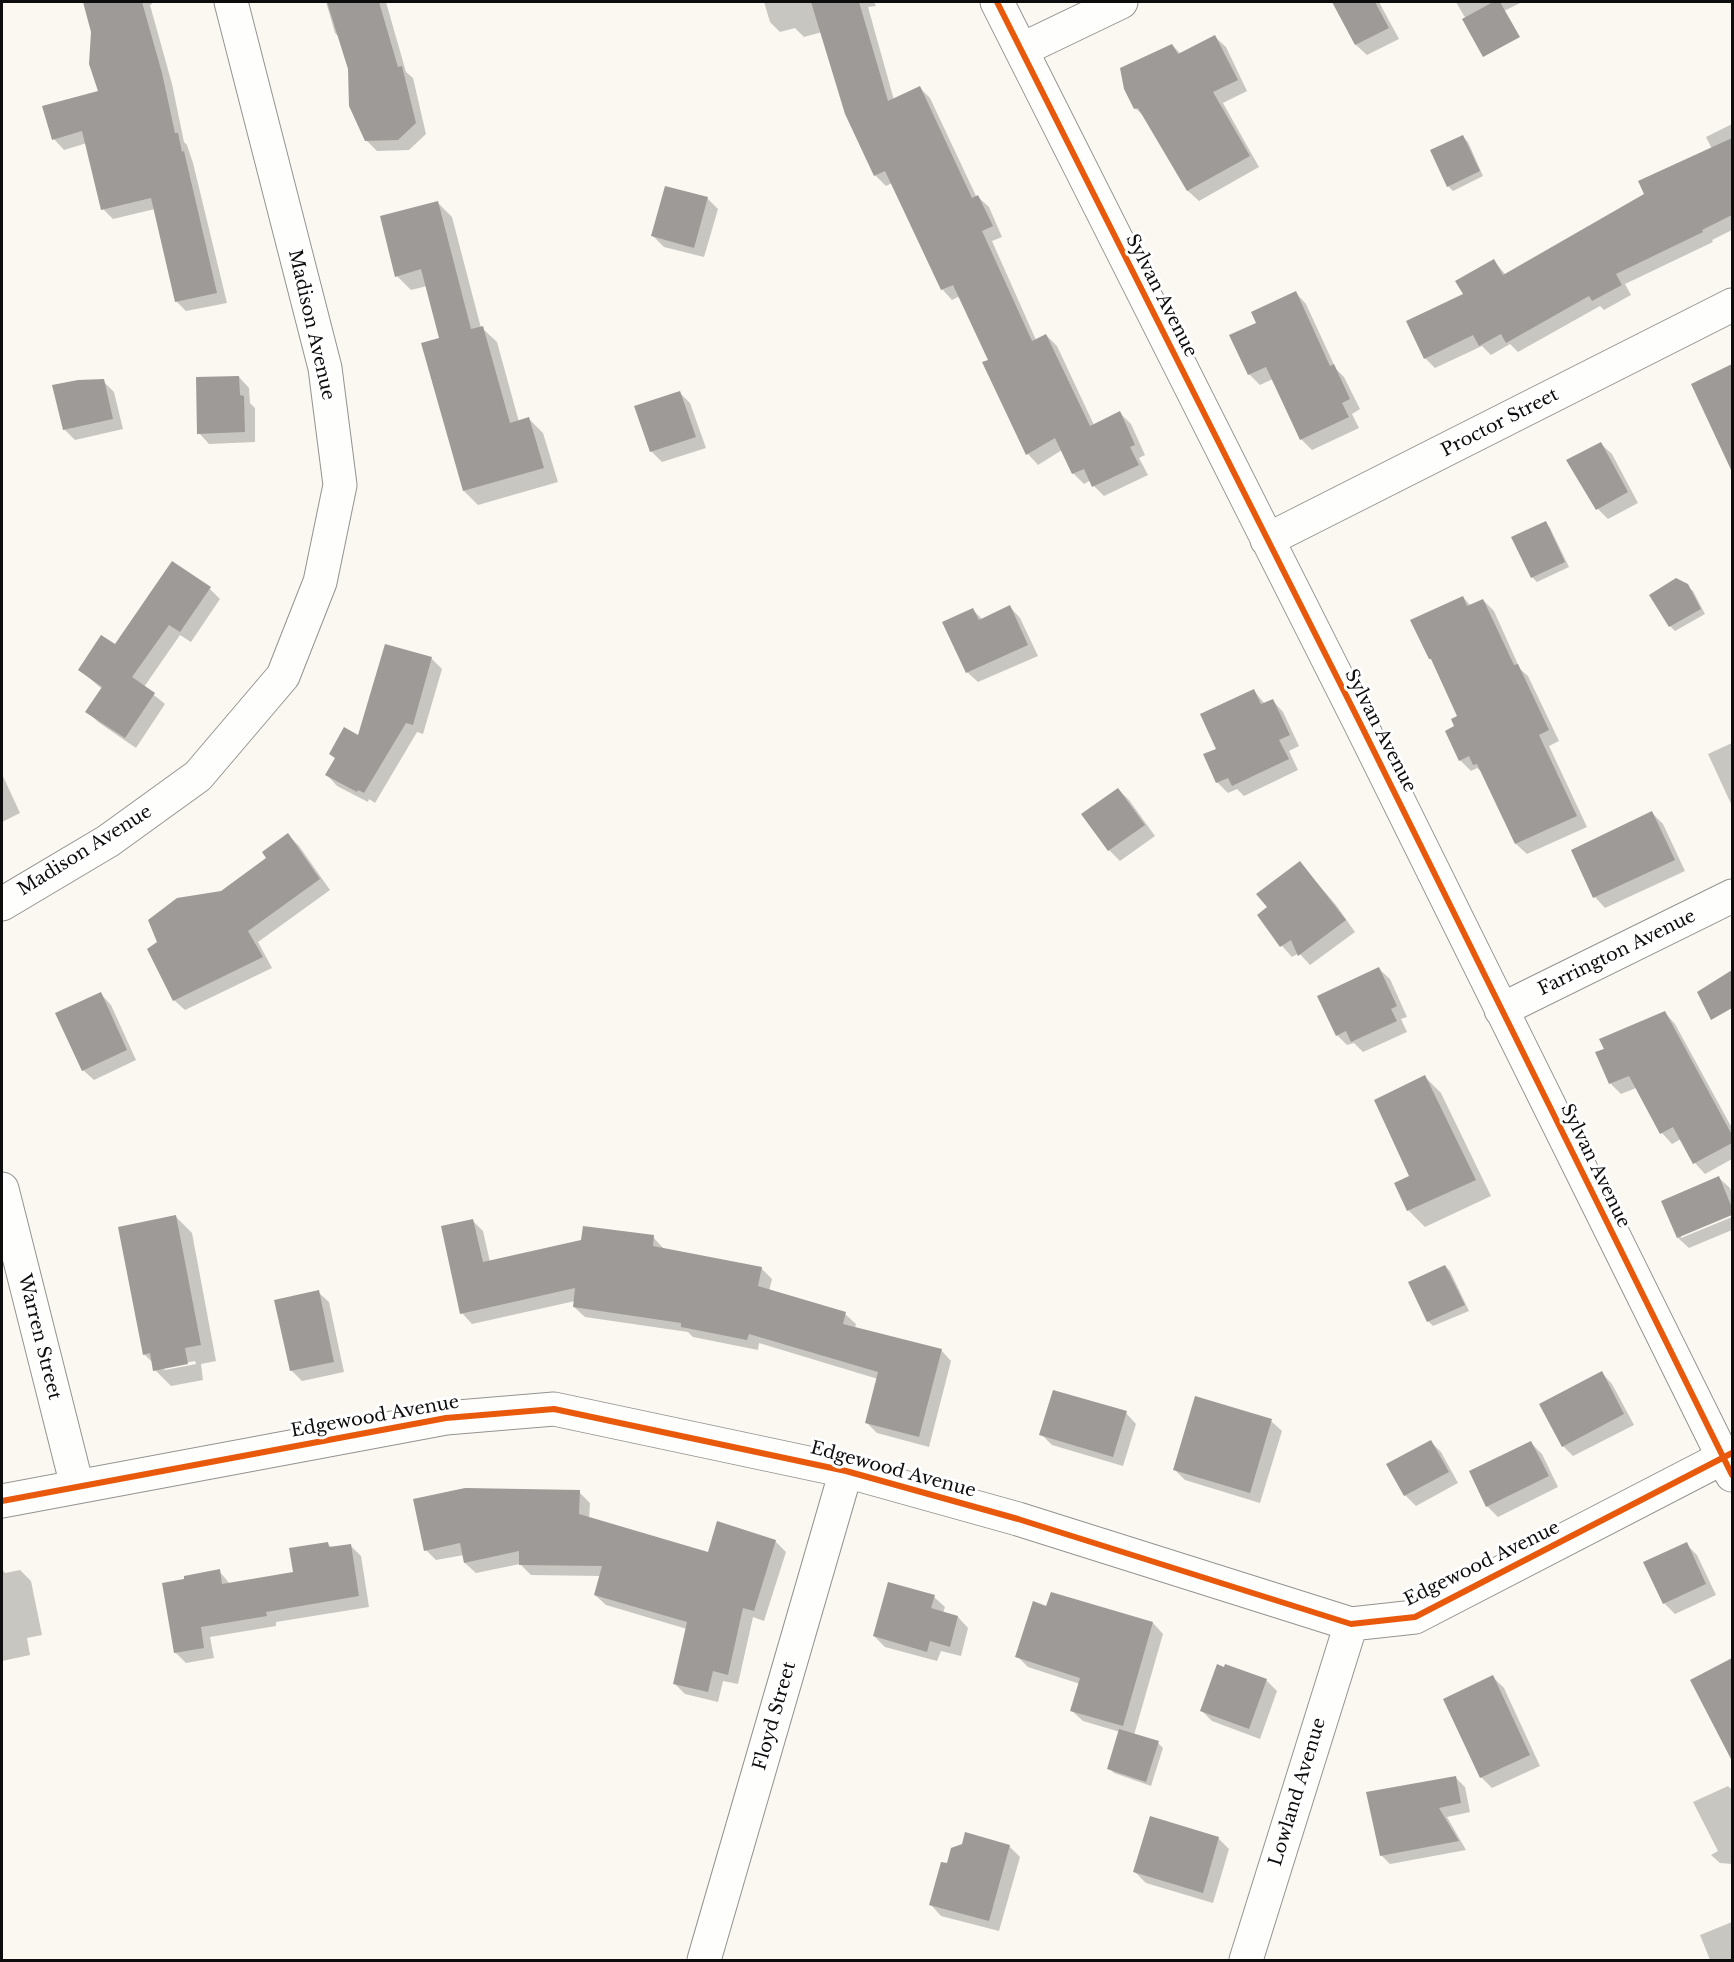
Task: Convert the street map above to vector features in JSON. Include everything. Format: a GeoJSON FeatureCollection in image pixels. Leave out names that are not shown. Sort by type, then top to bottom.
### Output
{"type":"FeatureCollection","features":[{"type":"Feature","properties":{"kind":"street","name":"Madison Avenue"},"geometry":{"type":"LineString","coordinates":[[2,904],[108,841],[198,776],[283,676],[320,582],[340,485],[325,368],[231,2]]}},
{"type":"Feature","properties":{"kind":"street","name":"Sylvan Avenue"},"geometry":{"type":"LineString","coordinates":[[997,2],[1501,1010],[1730,1461]]}},
{"type":"Feature","properties":{"kind":"street"},"geometry":{"type":"LineString","coordinates":[[1021,50],[1121,2]]}},
{"type":"Feature","properties":{"kind":"street","name":"Proctor Street"},"geometry":{"type":"LineString","coordinates":[[1267,540],[1732,305]]}},
{"type":"Feature","properties":{"kind":"street","name":"Farrington Avenue"},"geometry":{"type":"LineString","coordinates":[[1501,1010],[1732,896]]}},
{"type":"Feature","properties":{"kind":"street","name":"Warren Street"},"geometry":{"type":"LineString","coordinates":[[2,1189],[77,1486]]}},
{"type":"Feature","properties":{"kind":"street","name":"Edgewood Avenue"},"geometry":{"type":"LineString","coordinates":[[2,1501],[446,1418],[554,1409],[846,1471],[1018,1519],[1351,1624],[1415,1617],[1730,1461]]}},
{"type":"Feature","properties":{"kind":"street","name":"Floyd Street"},"geometry":{"type":"LineString","coordinates":[[704,1960],[846,1471]]}},
{"type":"Feature","properties":{"kind":"street","name":"Lowland Avenue"},"geometry":{"type":"LineString","coordinates":[[1246,1960],[1351,1624]]}},
{"type":"Feature","properties":{"kind":"building"},"geometry":{"type":"Polygon","coordinates":[[[83,2],[142,2],[162,73],[175,133],[178,133],[182,152],[184,151],[217,293],[175,302],[151,198],[101,210],[82,131],[52,140],[42,106],[98,91],[89,64],[91,32],[83,2]]]}},
{"type":"Feature","properties":{"kind":"building"},"geometry":{"type":"Polygon","coordinates":[[[327,2],[379,2],[398,67],[402,66],[416,123],[398,140],[365,141],[349,106],[348,69],[327,2]]]}},
{"type":"Feature","properties":{"kind":"building"},"geometry":{"type":"Polygon","coordinates":[[[811,2],[859,2],[888,101],[920,86],[972,198],[978,195],[993,226],[982,231],[1032,341],[1046,334],[1090,426],[1120,411],[1135,445],[1130,447],[1139,465],[1092,487],[1084,469],[1072,474],[1055,438],[1026,455],[982,362],[988,360],[953,285],[941,290],[885,171],[874,176],[845,114],[811,2]]]}},
{"type":"Feature","properties":{"kind":"building"},"geometry":{"type":"Polygon","coordinates":[[[1332,2],[1375,2],[1389,28],[1355,45],[1332,2]]]}},
{"type":"Feature","properties":{"kind":"building"},"geometry":{"type":"Polygon","coordinates":[[[1493,2],[1500,2],[1520,37],[1483,57],[1462,19],[1493,2]]]}},
{"type":"Feature","properties":{"kind":"building"},"geometry":{"type":"Polygon","coordinates":[[[1215,35],[1238,80],[1213,92],[1250,156],[1187,191],[1138,108],[1134,109],[1124,89],[1120,68],[1172,44],[1178,54],[1215,35]]]}},
{"type":"Feature","properties":{"kind":"building"},"geometry":{"type":"Polygon","coordinates":[[[1463,135],[1480,171],[1447,187],[1430,150],[1463,135]]]}},
{"type":"Feature","properties":{"kind":"building"},"geometry":{"type":"Polygon","coordinates":[[[1732,138],[1732,215],[1702,230],[1703,232],[1616,274],[1622,285],[1592,301],[1589,296],[1506,343],[1501,334],[1479,346],[1473,335],[1424,359],[1406,321],[1463,294],[1455,281],[1494,259],[1503,275],[1644,194],[1638,181],[1732,138]]]}},
{"type":"Feature","properties":{"kind":"building"},"geometry":{"type":"Polygon","coordinates":[[[665,186],[708,197],[694,248],[651,236],[665,186]]]}},
{"type":"Feature","properties":{"kind":"building"},"geometry":{"type":"Polygon","coordinates":[[[438,201],[471,329],[483,326],[510,423],[529,417],[544,468],[463,491],[421,343],[439,338],[421,269],[395,277],[380,216],[438,201]]]}},
{"type":"Feature","properties":{"kind":"building"},"geometry":{"type":"Polygon","coordinates":[[[1296,291],[1330,366],[1334,364],[1350,399],[1342,403],[1349,417],[1300,440],[1266,367],[1248,375],[1229,335],[1256,323],[1251,312],[1296,291]]]}},
{"type":"Feature","properties":{"kind":"building"},"geometry":{"type":"Polygon","coordinates":[[[1732,364],[1732,472],[1691,384],[1732,364]]]}},
{"type":"Feature","properties":{"kind":"building"},"geometry":{"type":"Polygon","coordinates":[[[239,376],[240,395],[244,396],[245,432],[197,434],[196,377],[239,376]]]}},
{"type":"Feature","properties":{"kind":"building"},"geometry":{"type":"Polygon","coordinates":[[[104,379],[113,419],[63,430],[52,385],[78,380],[104,379]]]}},
{"type":"Feature","properties":{"kind":"building"},"geometry":{"type":"Polygon","coordinates":[[[680,391],[696,437],[650,452],[634,406],[680,391]]]}},
{"type":"Feature","properties":{"kind":"building"},"geometry":{"type":"Polygon","coordinates":[[[1601,442],[1628,492],[1596,510],[1566,460],[1601,442]]]}},
{"type":"Feature","properties":{"kind":"building"},"geometry":{"type":"Polygon","coordinates":[[[1546,521],[1565,562],[1531,578],[1511,537],[1546,521]]]}},
{"type":"Feature","properties":{"kind":"building"},"geometry":{"type":"Polygon","coordinates":[[[172,561],[211,587],[180,632],[169,625],[132,677],[155,693],[125,738],[85,712],[102,687],[78,670],[101,635],[115,644],[172,561]]]}},
{"type":"Feature","properties":{"kind":"building"},"geometry":{"type":"Polygon","coordinates":[[[1676,578],[1688,584],[1701,609],[1669,627],[1649,595],[1676,578]]]}},
{"type":"Feature","properties":{"kind":"building"},"geometry":{"type":"Polygon","coordinates":[[[1463,596],[1467,606],[1483,599],[1514,665],[1518,664],[1549,730],[1539,735],[1577,816],[1515,844],[1477,764],[1473,765],[1469,756],[1459,761],[1445,731],[1454,726],[1451,719],[1457,716],[1410,620],[1463,596]]]}},
{"type":"Feature","properties":{"kind":"building"},"geometry":{"type":"Polygon","coordinates":[[[1010,605],[1028,645],[966,673],[942,622],[973,608],[979,620],[1010,605]]]}},
{"type":"Feature","properties":{"kind":"building"},"geometry":{"type":"Polygon","coordinates":[[[385,644],[432,657],[413,725],[406,723],[364,793],[358,790],[357,792],[325,775],[335,758],[329,754],[344,727],[358,735],[385,644]]]}},
{"type":"Feature","properties":{"kind":"building"},"geometry":{"type":"Polygon","coordinates":[[[1254,689],[1261,704],[1273,699],[1290,735],[1279,740],[1289,759],[1232,786],[1228,778],[1216,783],[1203,754],[1216,749],[1200,714],[1254,689]]]}},
{"type":"Feature","properties":{"kind":"building"},"geometry":{"type":"Polygon","coordinates":[[[1118,788],[1145,825],[1108,851],[1081,814],[1118,788]]]}},
{"type":"Feature","properties":{"kind":"building"},"geometry":{"type":"Polygon","coordinates":[[[1652,811],[1675,860],[1593,898],[1571,850],[1652,811]]]}},
{"type":"Feature","properties":{"kind":"building"},"geometry":{"type":"Polygon","coordinates":[[[288,833],[320,879],[248,931],[263,957],[173,1001],[147,949],[157,942],[148,920],[177,898],[221,891],[266,858],[262,852],[288,833]]]}},
{"type":"Feature","properties":{"kind":"building"},"geometry":{"type":"Polygon","coordinates":[[[1300,861],[1346,920],[1298,956],[1291,940],[1280,947],[1257,915],[1267,907],[1256,894],[1300,861]]]}},
{"type":"Feature","properties":{"kind":"building"},"geometry":{"type":"Polygon","coordinates":[[[1379,967],[1397,1006],[1391,1009],[1397,1021],[1351,1042],[1346,1031],[1336,1036],[1317,996],[1379,967]]]}},
{"type":"Feature","properties":{"kind":"building"},"geometry":{"type":"Polygon","coordinates":[[[1732,970],[1732,1008],[1711,1020],[1697,992],[1732,970]]]}},
{"type":"Feature","properties":{"kind":"building"},"geometry":{"type":"Polygon","coordinates":[[[101,992],[127,1050],[82,1071],[55,1013],[101,992]]]}},
{"type":"Feature","properties":{"kind":"building"},"geometry":{"type":"Polygon","coordinates":[[[1665,1011],[1732,1135],[1732,1143],[1693,1164],[1673,1127],[1660,1134],[1629,1076],[1609,1084],[1595,1052],[1604,1049],[1599,1039],[1665,1011]]]}},
{"type":"Feature","properties":{"kind":"building"},"geometry":{"type":"Polygon","coordinates":[[[1425,1075],[1476,1180],[1407,1211],[1394,1183],[1409,1176],[1374,1100],[1425,1075]]]}},
{"type":"Feature","properties":{"kind":"building"},"geometry":{"type":"Polygon","coordinates":[[[1719,1176],[1732,1208],[1732,1215],[1677,1238],[1661,1201],[1719,1176]]]}},
{"type":"Feature","properties":{"kind":"building"},"geometry":{"type":"Polygon","coordinates":[[[176,1215],[201,1345],[185,1348],[188,1364],[153,1371],[150,1353],[143,1355],[118,1227],[176,1215]]]}},
{"type":"Feature","properties":{"kind":"building"},"geometry":{"type":"Polygon","coordinates":[[[473,1219],[483,1262],[581,1240],[583,1226],[654,1235],[653,1246],[762,1267],[758,1286],[846,1312],[843,1324],[942,1349],[919,1437],[865,1423],[878,1372],[749,1334],[747,1340],[681,1327],[681,1323],[573,1307],[575,1288],[460,1314],[441,1226],[473,1219]]]}},
{"type":"Feature","properties":{"kind":"building"},"geometry":{"type":"Polygon","coordinates":[[[1445,1265],[1465,1305],[1427,1322],[1408,1282],[1445,1265]]]}},
{"type":"Feature","properties":{"kind":"building"},"geometry":{"type":"Polygon","coordinates":[[[319,1290],[334,1362],[290,1371],[274,1300],[319,1290]]]}},
{"type":"Feature","properties":{"kind":"building"},"geometry":{"type":"Polygon","coordinates":[[[1602,1371],[1624,1414],[1562,1447],[1539,1404],[1602,1371]]]}},
{"type":"Feature","properties":{"kind":"building"},"geometry":{"type":"Polygon","coordinates":[[[1053,1390],[1127,1411],[1113,1457],[1039,1435],[1053,1390]]]}},
{"type":"Feature","properties":{"kind":"building"},"geometry":{"type":"Polygon","coordinates":[[[1195,1396],[1272,1419],[1250,1493],[1173,1470],[1195,1396]]]}},
{"type":"Feature","properties":{"kind":"building"},"geometry":{"type":"Polygon","coordinates":[[[1431,1440],[1449,1472],[1404,1496],[1386,1464],[1431,1440]]]}},
{"type":"Feature","properties":{"kind":"building"},"geometry":{"type":"Polygon","coordinates":[[[1531,1441],[1549,1476],[1486,1507],[1469,1471],[1531,1441]]]}},
{"type":"Feature","properties":{"kind":"building"},"geometry":{"type":"Polygon","coordinates":[[[465,1488],[580,1490],[579,1514],[708,1552],[717,1521],[776,1540],[754,1611],[743,1608],[728,1675],[713,1671],[708,1692],[673,1684],[687,1622],[594,1595],[602,1566],[519,1565],[519,1551],[464,1563],[460,1543],[424,1551],[413,1499],[465,1488]]]}},
{"type":"Feature","properties":{"kind":"building"},"geometry":{"type":"Polygon","coordinates":[[[328,1542],[329,1547],[351,1544],[359,1596],[266,1612],[267,1616],[201,1627],[204,1648],[174,1653],[162,1583],[220,1569],[222,1584],[293,1572],[289,1548],[328,1542]]]}},
{"type":"Feature","properties":{"kind":"building"},"geometry":{"type":"Polygon","coordinates":[[[1687,1542],[1706,1584],[1663,1604],[1643,1562],[1687,1542]]]}},
{"type":"Feature","properties":{"kind":"building"},"geometry":{"type":"Polygon","coordinates":[[[888,1582],[935,1595],[931,1608],[958,1616],[950,1647],[930,1641],[927,1652],[873,1636],[888,1582]]]}},
{"type":"Feature","properties":{"kind":"building"},"geometry":{"type":"Polygon","coordinates":[[[1051,1592],[1153,1622],[1123,1726],[1070,1711],[1080,1678],[1015,1657],[1033,1601],[1046,1606],[1051,1592]]]}},
{"type":"Feature","properties":{"kind":"building"},"geometry":{"type":"Polygon","coordinates":[[[1732,1658],[1732,1761],[1690,1680],[1732,1658]]]}},
{"type":"Feature","properties":{"kind":"building"},"geometry":{"type":"Polygon","coordinates":[[[1217,1664],[1224,1667],[1225,1664],[1267,1679],[1249,1729],[1200,1711],[1217,1664]]]}},
{"type":"Feature","properties":{"kind":"building"},"geometry":{"type":"Polygon","coordinates":[[[1493,1675],[1530,1755],[1480,1778],[1443,1699],[1493,1675]]]}},
{"type":"Feature","properties":{"kind":"building"},"geometry":{"type":"Polygon","coordinates":[[[1119,1729],[1159,1741],[1146,1782],[1107,1769],[1119,1729]]]}},
{"type":"Feature","properties":{"kind":"building"},"geometry":{"type":"Polygon","coordinates":[[[1456,1776],[1461,1803],[1439,1808],[1459,1841],[1380,1856],[1366,1792],[1456,1776]]]}},
{"type":"Feature","properties":{"kind":"building"},"geometry":{"type":"Polygon","coordinates":[[[1150,1816],[1219,1837],[1203,1893],[1133,1872],[1150,1816]]]}},
{"type":"Feature","properties":{"kind":"building"},"geometry":{"type":"Polygon","coordinates":[[[965,1832],[1010,1845],[989,1921],[929,1905],[941,1862],[947,1863],[951,1848],[962,1844],[965,1832]]]}},
{"type":"Feature","properties":{"kind":"cycle path"},"geometry":{"type":"LineString","coordinates":[[997,2],[1360,723],[1732,1475]]}},
{"type":"Feature","properties":{"kind":"cycle path"},"geometry":{"type":"LineString","coordinates":[[2,1501],[446,1418],[554,1409],[846,1471],[1018,1519],[1351,1624],[1415,1617],[1732,1453]]}}]}
